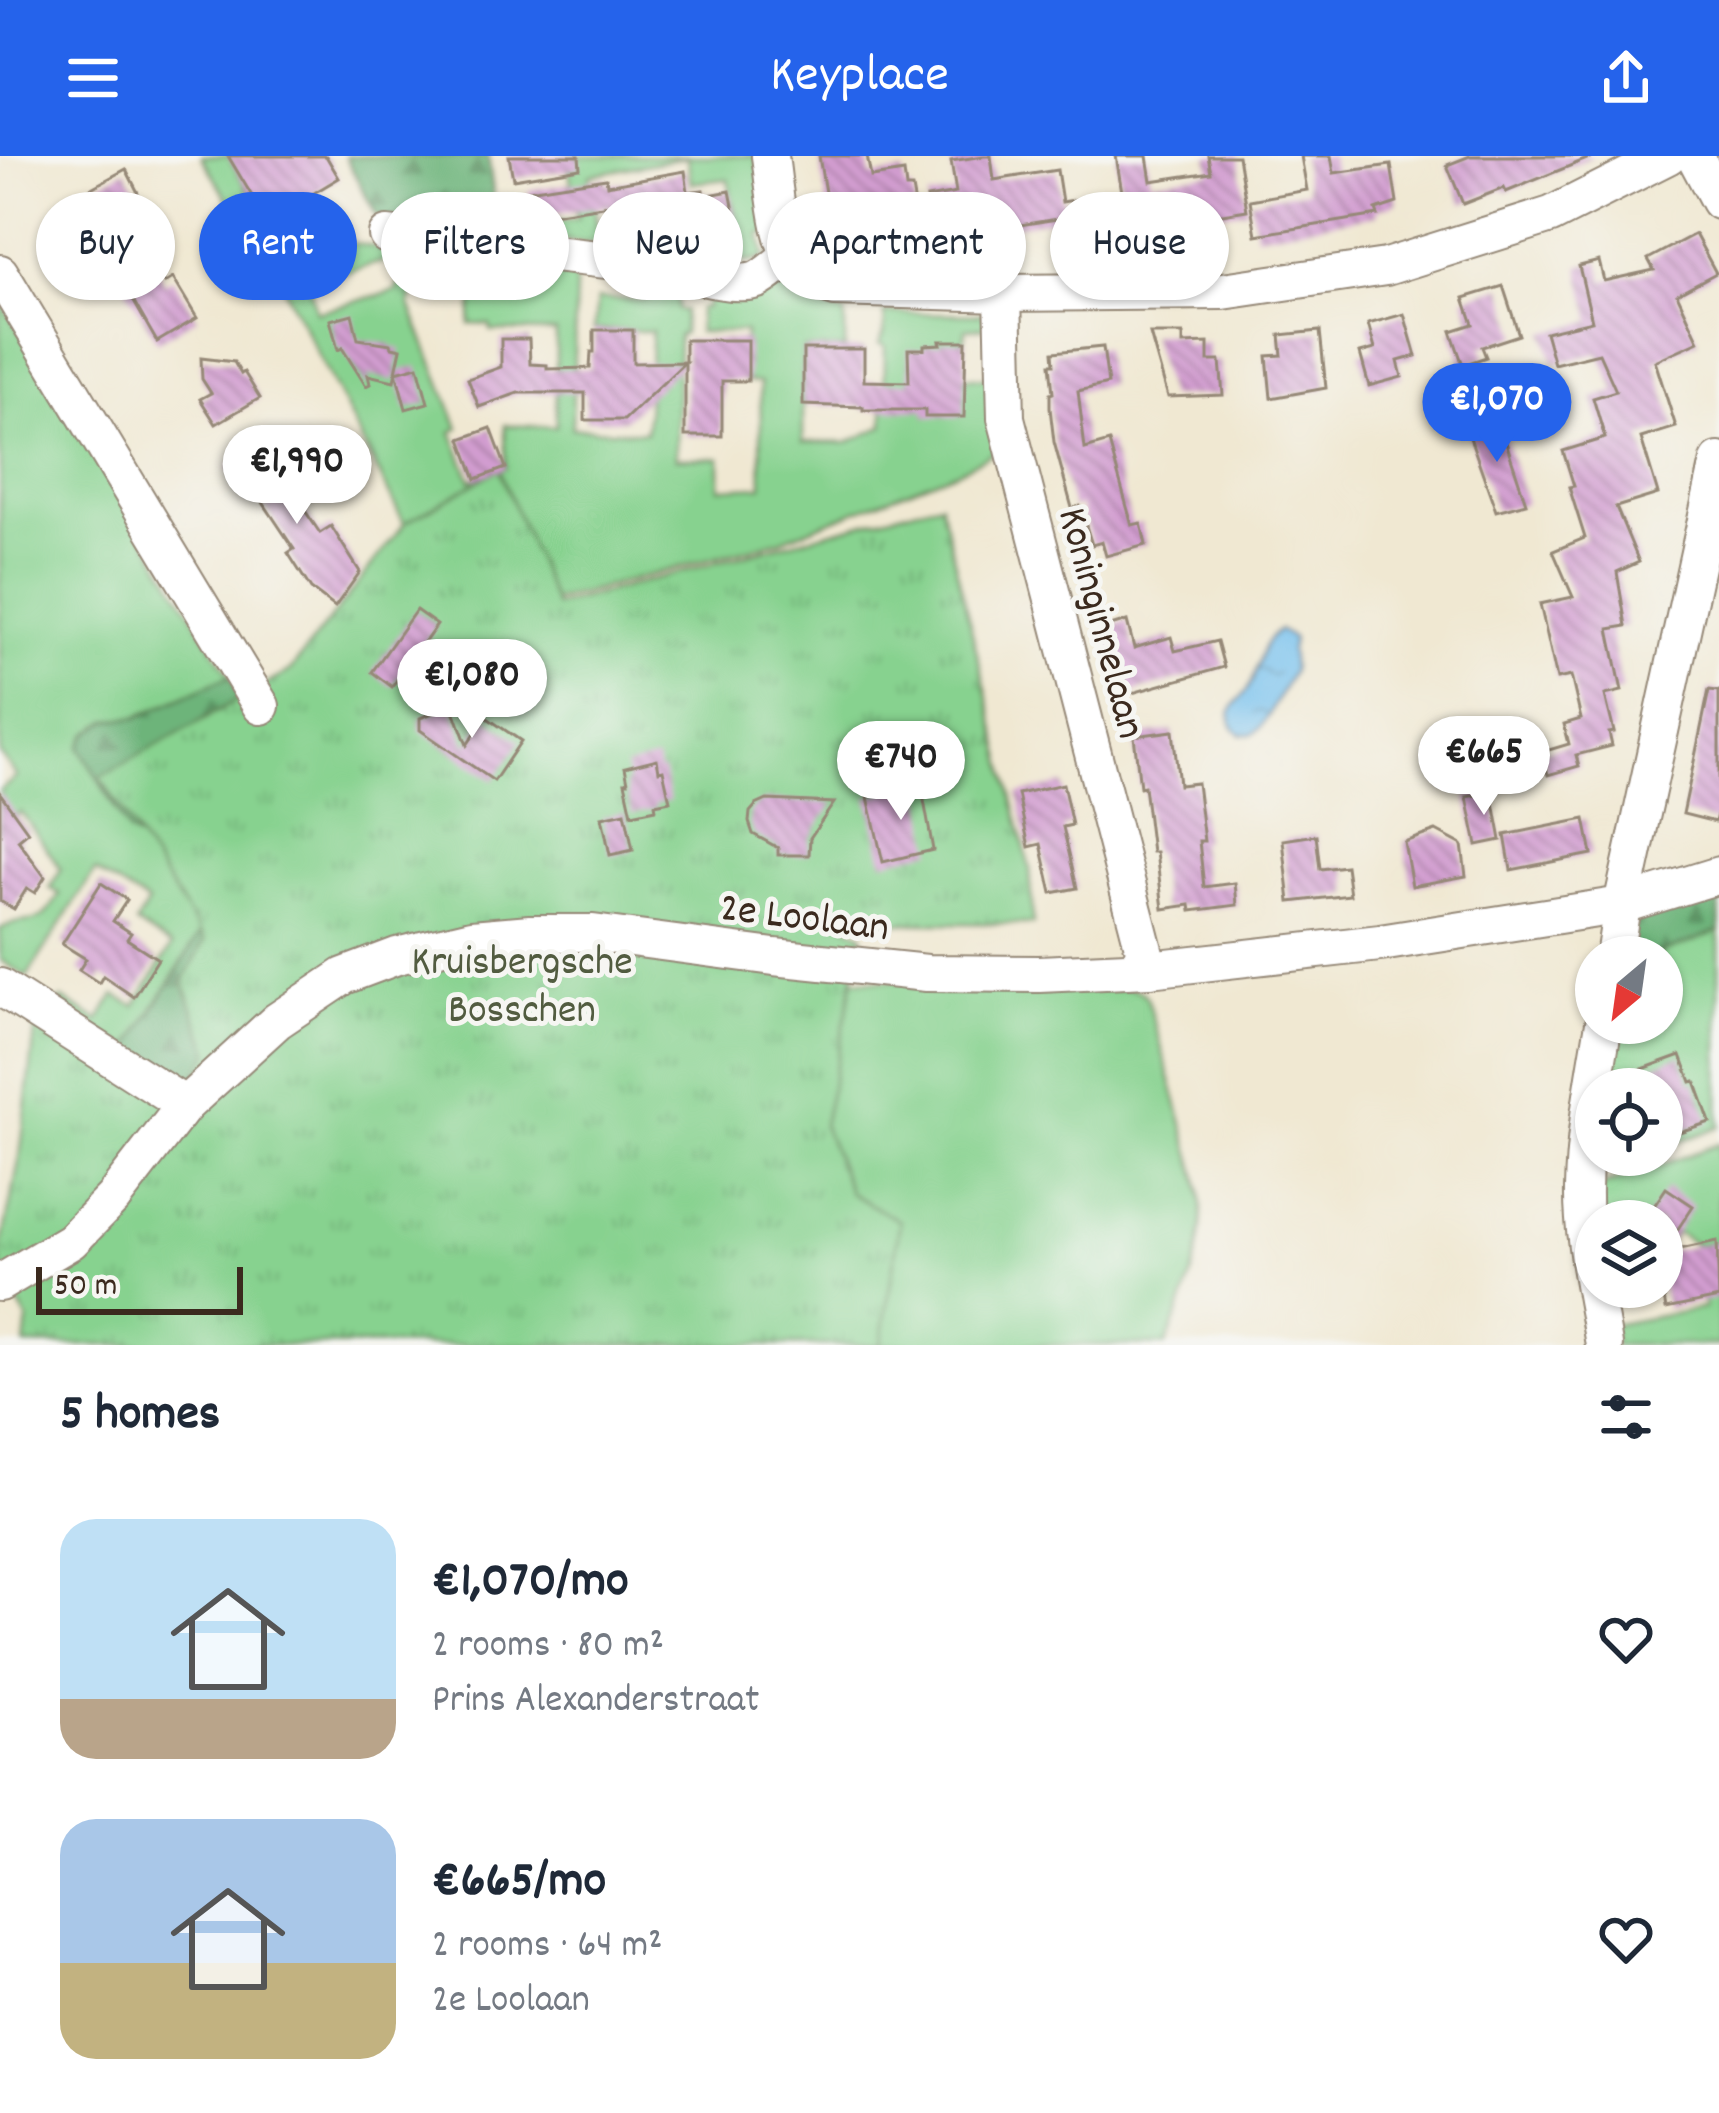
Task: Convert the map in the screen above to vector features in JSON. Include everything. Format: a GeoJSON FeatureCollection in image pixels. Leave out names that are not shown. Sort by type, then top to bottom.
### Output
{"type":"FeatureCollection","features":[{"type":"Feature","properties":{"kind":"street"},"geometry":{"type":"LineString","coordinates":[[770,156],[776,192]]}},
{"type":"Feature","properties":{"kind":"street"},"geometry":{"type":"LineString","coordinates":[[1026,292],[1223,291],[1386,267],[1551,215],[1668,156]]}},
{"type":"Feature","properties":{"kind":"street"},"geometry":{"type":"LineString","coordinates":[[1695,156],[1719,201]]}},
{"type":"Feature","properties":{"kind":"street"},"geometry":{"type":"LineString","coordinates":[[569,256],[744,282],[767,272]]}},
{"type":"Feature","properties":{"kind":"street"},"geometry":{"type":"LineString","coordinates":[[0,273],[261,706]]}},
{"type":"Feature","properties":{"kind":"street","name":"Koninginnelaan"},"geometry":{"type":"LineString","coordinates":[[1003,300],[1006,418],[1149,969]]}},
{"type":"Feature","properties":{"kind":"street"},"geometry":{"type":"LineString","coordinates":[[1617,936],[1719,461]]}},
{"type":"Feature","properties":{"kind":"street","name":"2e Loolaan"},"geometry":{"type":"LineString","coordinates":[[0,1282],[71,1240],[135,1171],[185,1105],[277,1021],[344,976],[397,956],[472,938],[593,933],[927,974],[1149,969],[1380,943],[1622,905],[1719,875]]}},
{"type":"Feature","properties":{"kind":"street"},"geometry":{"type":"LineString","coordinates":[[0,987],[185,1105]]}},
{"type":"Feature","properties":{"kind":"street"},"geometry":{"type":"LineString","coordinates":[[1601,1044],[1583,1191],[1604,1345]]}},
{"type":"Feature","properties":{"kind":"green space"},"geometry":{"type":"Polygon","coordinates":[[[201,156],[228,156],[249,192],[224,192],[201,156]]]}},
{"type":"Feature","properties":{"kind":"green space"},"geometry":{"type":"Polygon","coordinates":[[[345,156],[488,156],[493,192],[381,192],[381,218],[345,156]]]}},
{"type":"Feature","properties":{"kind":"green space"},"geometry":{"type":"Polygon","coordinates":[[[566,156],[756,156],[767,212],[767,233],[760,234],[765,257],[743,261],[743,192],[731,192],[728,179],[691,183],[687,157],[590,175],[593,243],[569,241],[569,219],[578,218],[566,156]]]}},
{"type":"Feature","properties":{"kind":"green space"},"geometry":{"type":"Polygon","coordinates":[[[357,244],[381,248],[381,262],[357,269],[357,244]]]}},
{"type":"Feature","properties":{"kind":"green space"},"geometry":{"type":"Polygon","coordinates":[[[570,272],[576,284],[572,428],[646,432],[652,331],[594,330],[597,300],[677,300],[678,310],[684,310],[683,334],[678,335],[676,458],[720,458],[720,488],[762,486],[760,383],[744,381],[745,332],[698,332],[699,309],[707,308],[707,300],[743,300],[743,286],[767,284],[767,300],[802,300],[845,313],[845,349],[803,349],[803,442],[847,443],[884,426],[885,346],[879,344],[885,313],[987,314],[990,327],[966,329],[949,376],[989,378],[1000,449],[958,471],[778,541],[520,610],[405,525],[290,300],[313,300],[316,312],[381,295],[381,300],[411,300],[459,428],[452,432],[471,480],[506,468],[505,425],[556,427],[556,332],[491,331],[490,325],[470,324],[474,300],[569,300],[570,272]]]}},
{"type":"Feature","properties":{"kind":"green space"},"geometry":{"type":"Polygon","coordinates":[[[0,300],[230,676],[137,717],[109,721],[225,893],[129,1048],[56,1008],[62,999],[99,1021],[115,995],[135,1006],[172,946],[136,924],[148,903],[95,871],[27,977],[0,960],[0,929],[45,914],[60,894],[50,888],[61,869],[21,812],[0,830],[0,790],[17,777],[0,754],[0,300]]]}},
{"type":"Feature","properties":{"kind":"green space","name":"Kruisbergsche Bosschen"},"geometry":{"type":"Polygon","coordinates":[[[499,469],[555,606],[940,502],[1030,869],[1033,924],[840,922],[863,935],[823,1125],[850,1193],[900,1221],[881,1345],[25,1345],[28,1320],[3,1279],[0,1252],[20,1157],[38,1008],[188,1090],[210,1051],[183,982],[205,941],[100,777],[290,671],[405,523],[499,469]]]}},
{"type":"Feature","properties":{"kind":"green space"},"geometry":{"type":"Polygon","coordinates":[[[230,676],[335,930],[184,1086],[129,1049],[225,893],[129,833],[80,747],[87,734],[109,720],[137,717],[230,676]]]}},
{"type":"Feature","properties":{"kind":"green space"},"geometry":{"type":"Polygon","coordinates":[[[1719,883],[1719,931],[1683,945],[1683,936],[1630,936],[1635,916],[1719,883]]]}},
{"type":"Feature","properties":{"kind":"green space"},"geometry":{"type":"Polygon","coordinates":[[[1719,931],[1719,1127],[1683,1140],[1683,1068],[1609,1068],[1613,1044],[1683,1044],[1683,945],[1719,931]]]}},
{"type":"Feature","properties":{"kind":"green space"},"geometry":{"type":"Polygon","coordinates":[[[830,979],[1142,992],[1202,1202],[1195,1263],[1166,1345],[879,1345],[811,1166],[830,979]]]}},
{"type":"Feature","properties":{"kind":"green space"},"geometry":{"type":"Polygon","coordinates":[[[1719,1144],[1719,1241],[1697,1246],[1683,1237],[1683,1200],[1594,1200],[1593,1189],[1629,1176],[1683,1176],[1683,1157],[1719,1144]]]}},
{"type":"Feature","properties":{"kind":"green space"},"geometry":{"type":"Polygon","coordinates":[[[1719,1278],[1719,1345],[1615,1345],[1611,1325],[1704,1308],[1702,1282],[1719,1278]]]}},
{"type":"Feature","properties":{"kind":"water"},"geometry":{"type":"Polygon","coordinates":[[[1279,630],[1293,639],[1292,671],[1260,728],[1241,734],[1233,725],[1232,712],[1252,682],[1264,647],[1279,630]]]}},
{"type":"Feature","properties":{"kind":"building"},"geometry":{"type":"Polygon","coordinates":[[[228,156],[326,156],[339,178],[316,192],[250,192],[228,156]]]}},
{"type":"Feature","properties":{"kind":"building"},"geometry":{"type":"Polygon","coordinates":[[[509,156],[579,156],[580,168],[513,179],[509,156]]]}},
{"type":"Feature","properties":{"kind":"building"},"geometry":{"type":"Polygon","coordinates":[[[819,156],[867,156],[871,177],[904,172],[906,188],[913,192],[825,192],[819,156]]]}},
{"type":"Feature","properties":{"kind":"building"},"geometry":{"type":"Polygon","coordinates":[[[991,156],[994,180],[1057,170],[1060,192],[1050,192],[1050,220],[1026,224],[1026,192],[956,192],[951,161],[991,156]]]}},
{"type":"Feature","properties":{"kind":"building"},"geometry":{"type":"Polygon","coordinates":[[[1116,156],[1147,156],[1151,181],[1211,172],[1208,156],[1238,156],[1247,210],[1229,213],[1229,192],[1122,192],[1116,156]]]}},
{"type":"Feature","properties":{"kind":"building"},"geometry":{"type":"Polygon","coordinates":[[[1301,156],[1331,156],[1334,173],[1391,165],[1397,203],[1376,210],[1378,215],[1256,235],[1250,200],[1307,190],[1301,156]]]}},
{"type":"Feature","properties":{"kind":"building"},"geometry":{"type":"Polygon","coordinates":[[[1470,156],[1592,157],[1463,204],[1447,165],[1470,156]]]}},
{"type":"Feature","properties":{"kind":"building"},"geometry":{"type":"Polygon","coordinates":[[[126,169],[138,192],[84,192],[126,169]]]}},
{"type":"Feature","properties":{"kind":"building"},"geometry":{"type":"Polygon","coordinates":[[[685,171],[688,192],[593,192],[593,208],[569,211],[569,192],[528,190],[606,178],[607,185],[685,171]]]}},
{"type":"Feature","properties":{"kind":"building"},"geometry":{"type":"Polygon","coordinates":[[[1695,234],[1716,273],[1677,294],[1699,341],[1655,361],[1676,427],[1641,438],[1658,494],[1616,507],[1639,562],[1617,572],[1626,626],[1609,629],[1622,691],[1605,695],[1614,732],[1609,733],[1612,746],[1576,755],[1579,766],[1548,775],[1542,752],[1569,744],[1564,724],[1581,719],[1571,676],[1557,679],[1540,604],[1573,597],[1553,551],[1585,538],[1563,451],[1605,438],[1593,398],[1616,391],[1599,353],[1554,364],[1545,332],[1592,321],[1579,266],[1599,261],[1604,281],[1654,270],[1648,259],[1695,234]]]}},
{"type":"Feature","properties":{"kind":"building"},"geometry":{"type":"Polygon","coordinates":[[[175,281],[197,318],[157,342],[133,300],[175,300],[175,281]]]}},
{"type":"Feature","properties":{"kind":"building"},"geometry":{"type":"Polygon","coordinates":[[[1503,286],[1519,335],[1482,347],[1486,357],[1463,365],[1451,331],[1473,324],[1464,298],[1503,286]]]}},
{"type":"Feature","properties":{"kind":"building"},"geometry":{"type":"Polygon","coordinates":[[[352,314],[358,339],[401,349],[394,381],[368,375],[366,386],[342,348],[338,350],[330,320],[352,314]]]}},
{"type":"Feature","properties":{"kind":"building"},"geometry":{"type":"Polygon","coordinates":[[[1404,314],[1416,356],[1398,361],[1402,377],[1369,386],[1360,353],[1375,349],[1368,324],[1404,314]]]}},
{"type":"Feature","properties":{"kind":"building"},"geometry":{"type":"Polygon","coordinates":[[[594,330],[633,330],[633,363],[685,362],[624,420],[585,420],[585,393],[518,393],[479,407],[468,379],[501,367],[501,339],[529,339],[530,364],[547,365],[547,369],[590,368],[594,330]]]}},
{"type":"Feature","properties":{"kind":"building"},"geometry":{"type":"Polygon","coordinates":[[[1320,331],[1326,388],[1271,398],[1267,356],[1282,355],[1280,335],[1320,331]]]}},
{"type":"Feature","properties":{"kind":"building"},"geometry":{"type":"Polygon","coordinates":[[[1150,334],[1183,334],[1183,344],[1208,343],[1208,361],[1220,361],[1223,395],[1168,397],[1150,334]]]}},
{"type":"Feature","properties":{"kind":"building"},"geometry":{"type":"Polygon","coordinates":[[[685,340],[748,340],[748,381],[722,381],[722,436],[685,436],[685,340]]]}},
{"type":"Feature","properties":{"kind":"building"},"geometry":{"type":"Polygon","coordinates":[[[940,341],[966,341],[964,417],[925,417],[925,410],[803,405],[803,349],[864,349],[864,381],[909,382],[908,349],[924,349],[940,341]]]}},
{"type":"Feature","properties":{"kind":"building"},"geometry":{"type":"Polygon","coordinates":[[[1103,347],[1108,384],[1078,391],[1085,449],[1109,442],[1132,525],[1141,523],[1146,545],[1106,556],[1102,542],[1092,545],[1080,506],[1072,508],[1050,408],[1053,352],[1103,347]]]}},
{"type":"Feature","properties":{"kind":"building"},"geometry":{"type":"Polygon","coordinates":[[[201,358],[234,362],[260,398],[216,424],[200,399],[211,393],[202,379],[201,358]]]}},
{"type":"Feature","properties":{"kind":"building"},"geometry":{"type":"Polygon","coordinates":[[[418,366],[428,403],[406,409],[396,372],[418,366]]]}},
{"type":"Feature","properties":{"kind":"building"},"geometry":{"type":"Polygon","coordinates":[[[1498,418],[1526,503],[1496,511],[1467,429],[1498,418]]]}},
{"type":"Feature","properties":{"kind":"building"},"geometry":{"type":"Polygon","coordinates":[[[491,428],[506,468],[476,479],[461,439],[491,428]]]}},
{"type":"Feature","properties":{"kind":"building"},"geometry":{"type":"Polygon","coordinates":[[[263,442],[320,533],[331,526],[360,572],[335,607],[311,589],[288,553],[294,549],[256,492],[248,497],[227,467],[263,442]]]}},
{"type":"Feature","properties":{"kind":"building"},"geometry":{"type":"Polygon","coordinates":[[[416,610],[437,625],[392,687],[372,672],[416,610]]]}},
{"type":"Feature","properties":{"kind":"building"},"geometry":{"type":"Polygon","coordinates":[[[1127,621],[1134,648],[1171,637],[1175,651],[1217,641],[1224,667],[1129,694],[1125,678],[1118,680],[1104,628],[1127,621]]]}},
{"type":"Feature","properties":{"kind":"building"},"geometry":{"type":"Polygon","coordinates":[[[1709,690],[1719,691],[1715,822],[1683,814],[1709,690]]]}},
{"type":"Feature","properties":{"kind":"building"},"geometry":{"type":"Polygon","coordinates":[[[452,705],[467,745],[486,717],[521,741],[494,781],[420,730],[420,718],[452,705]]]}},
{"type":"Feature","properties":{"kind":"building"},"geometry":{"type":"Polygon","coordinates":[[[1173,731],[1179,785],[1197,783],[1204,887],[1235,883],[1237,905],[1163,909],[1134,736],[1173,731]]]}},
{"type":"Feature","properties":{"kind":"building"},"geometry":{"type":"Polygon","coordinates":[[[657,759],[670,801],[632,814],[625,767],[657,759]]]}},
{"type":"Feature","properties":{"kind":"building"},"geometry":{"type":"Polygon","coordinates":[[[921,784],[933,850],[883,862],[868,797],[921,784]]]}},
{"type":"Feature","properties":{"kind":"building"},"geometry":{"type":"Polygon","coordinates":[[[1063,784],[1072,825],[1063,827],[1077,888],[1052,893],[1041,844],[1029,847],[1018,794],[1063,784]]]}},
{"type":"Feature","properties":{"kind":"building"},"geometry":{"type":"Polygon","coordinates":[[[1492,792],[1501,840],[1477,845],[1467,797],[1492,792]]]}},
{"type":"Feature","properties":{"kind":"building"},"geometry":{"type":"Polygon","coordinates":[[[0,793],[28,832],[18,840],[45,877],[35,893],[27,888],[14,909],[0,901],[0,793]]]}},
{"type":"Feature","properties":{"kind":"building"},"geometry":{"type":"Polygon","coordinates":[[[767,800],[834,803],[810,838],[809,855],[778,855],[778,848],[753,834],[750,812],[767,800]]]}},
{"type":"Feature","properties":{"kind":"building"},"geometry":{"type":"Polygon","coordinates":[[[625,812],[633,850],[610,855],[602,817],[625,812]]]}},
{"type":"Feature","properties":{"kind":"building"},"geometry":{"type":"Polygon","coordinates":[[[1585,819],[1592,854],[1511,870],[1505,835],[1585,819]]]}},
{"type":"Feature","properties":{"kind":"building"},"geometry":{"type":"Polygon","coordinates":[[[1436,831],[1462,845],[1466,876],[1412,886],[1404,842],[1436,831]]]}},
{"type":"Feature","properties":{"kind":"building"},"geometry":{"type":"Polygon","coordinates":[[[1316,835],[1320,869],[1346,866],[1350,895],[1290,902],[1283,840],[1316,835]]]}},
{"type":"Feature","properties":{"kind":"building"},"geometry":{"type":"Polygon","coordinates":[[[101,883],[127,900],[113,921],[131,933],[127,939],[158,959],[134,997],[103,976],[99,983],[79,970],[86,959],[62,944],[101,883]]]}},
{"type":"Feature","properties":{"kind":"building"},"geometry":{"type":"Polygon","coordinates":[[[1681,1055],[1710,1122],[1683,1131],[1683,1068],[1645,1068],[1681,1055]]]}},
{"type":"Feature","properties":{"kind":"building"},"geometry":{"type":"Polygon","coordinates":[[[1666,1188],[1693,1206],[1683,1221],[1683,1200],[1658,1200],[1666,1188]]]}},
{"type":"Feature","properties":{"kind":"building"},"geometry":{"type":"Polygon","coordinates":[[[1717,1241],[1719,1298],[1683,1305],[1683,1248],[1717,1241]]]}}]}
